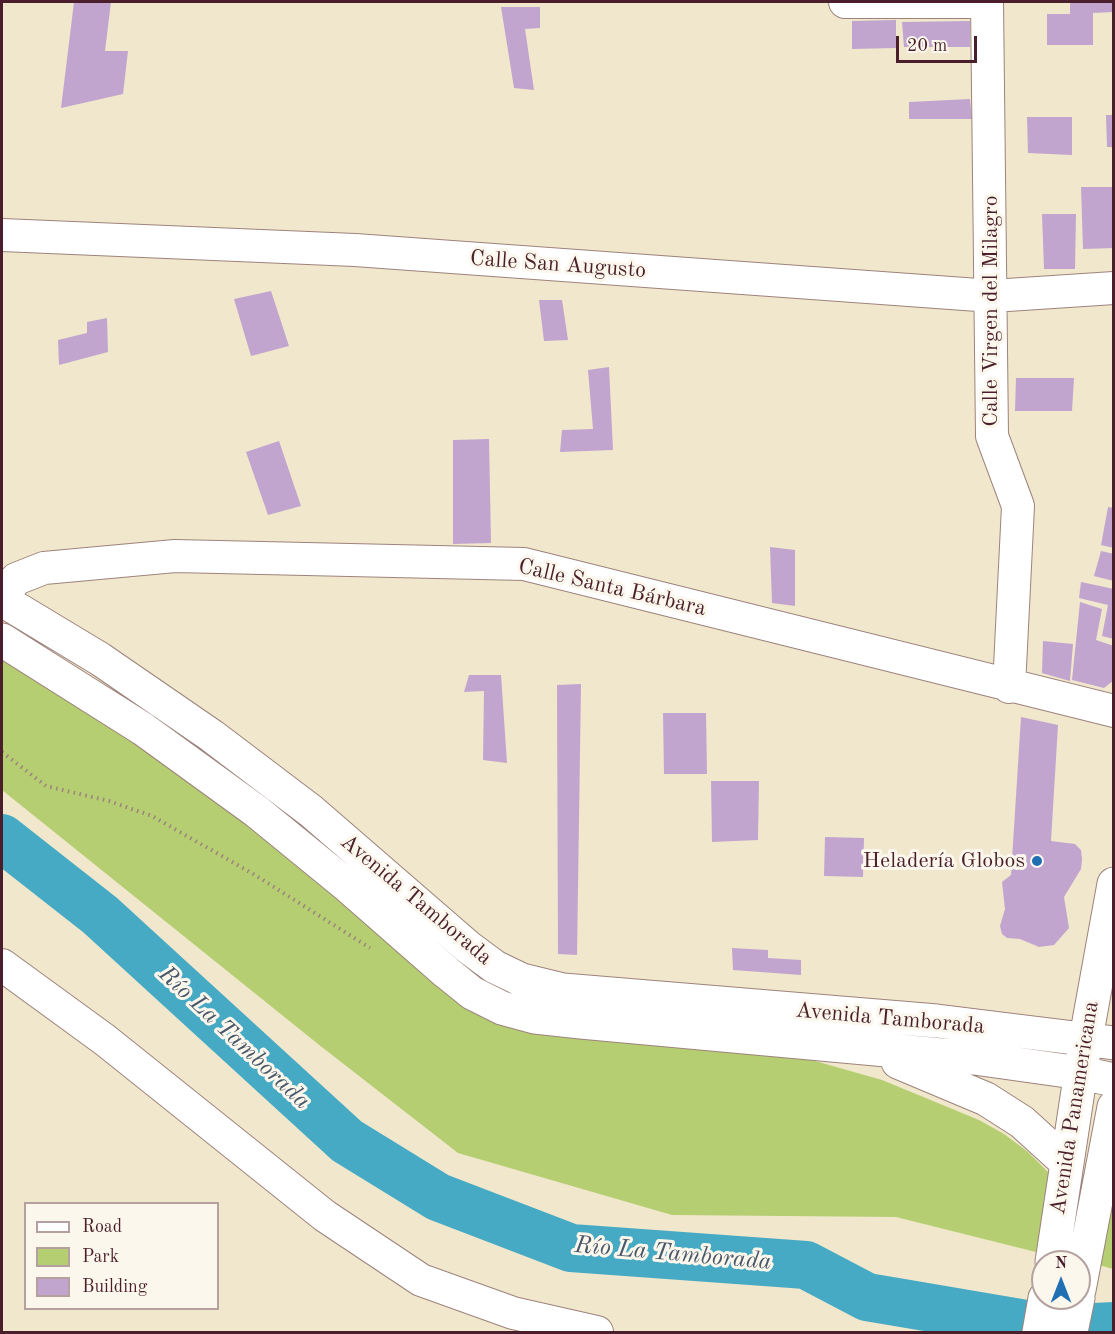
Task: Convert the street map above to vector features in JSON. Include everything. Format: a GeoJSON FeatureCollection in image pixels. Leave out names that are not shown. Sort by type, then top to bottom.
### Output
{"type":"FeatureCollection","features":[{"type":"Feature","properties":{"kind":"main road","name":"Avenida Tamborada"},"geometry":{"type":"LineString","coordinates":[[2,598],[100,659],[212,736],[311,811],[468,947],[495,967],[522,980],[563,990],[937,1022],[1100,1040]]}},
{"type":"Feature","properties":{"kind":"main road","name":"Avenida Tamborada"},"geometry":{"type":"LineString","coordinates":[[2,640],[143,729],[256,811],[349,887],[472,993],[502,1008],[535,1017],[974,1059],[1081,1073],[1113,1080]]}},
{"type":"Feature","properties":{"kind":"main road","name":"Avenida Panamericana"},"geometry":{"type":"LineString","coordinates":[[1053,1250],[1081,1073],[1100,1040],[1113,884]]}},
{"type":"Feature","properties":{"kind":"main road"},"geometry":{"type":"LineString","coordinates":[[863,1048],[986,1099],[1022,1122],[1066,1162]]}},
{"type":"Feature","properties":{"kind":"main road","name":"Avenida Panamericana"},"geometry":{"type":"LineString","coordinates":[[1088,1250],[1107,1174],[1113,1107]]}},
{"type":"Feature","properties":{"kind":"main road"},"geometry":{"type":"LineString","coordinates":[[1039,1332],[1043,1310]]}},
{"type":"Feature","properties":{"kind":"main road"},"geometry":{"type":"LineString","coordinates":[[1071,1332],[1076,1310]]}},
{"type":"Feature","properties":{"kind":"street"},"geometry":{"type":"LineString","coordinates":[[845,2],[987,2]]}},
{"type":"Feature","properties":{"kind":"street","name":"Calle Virgen del Milagro"},"geometry":{"type":"LineString","coordinates":[[987,2],[992,436],[1018,506],[1009,687]]}},
{"type":"Feature","properties":{"kind":"street","name":"Calle San Augusto"},"geometry":{"type":"LineString","coordinates":[[2,235],[355,250],[992,296],[1113,288]]}},
{"type":"Feature","properties":{"kind":"street","name":"Calle Santa Bárbara"},"geometry":{"type":"LineString","coordinates":[[2,598],[16,579],[44,568],[175,555],[524,564],[1009,687],[1113,711]]}},
{"type":"Feature","properties":{"kind":"street"},"geometry":{"type":"LineString","coordinates":[[2,965],[105,1040],[325,1216],[421,1280],[511,1323],[597,1332]]}},
{"type":"Feature","properties":{"kind":"path"},"geometry":{"type":"LineString","coordinates":[[2,752],[46,786],[109,801],[152,816],[255,875],[371,949]]}},
{"type":"Feature","properties":{"kind":"green space"},"geometry":{"type":"Polygon","coordinates":[[[2,659],[115,727],[241,819],[455,998],[794,1055],[882,1080],[979,1120],[1004,1134],[1028,1152],[1051,1175],[1036,1250],[1031,1251],[896,1217],[672,1215],[458,1153],[318,1044],[2,790],[2,659]]]}},
{"type":"Feature","properties":{"kind":"green space"},"geometry":{"type":"Polygon","coordinates":[[[1113,1194],[1113,1269],[1099,1265],[1113,1194]]]}},
{"type":"Feature","properties":{"kind":"building"},"geometry":{"type":"Polygon","coordinates":[[[74,2],[111,2],[105,51],[128,51],[123,94],[61,108],[74,2]]]}},
{"type":"Feature","properties":{"kind":"building"},"geometry":{"type":"Polygon","coordinates":[[[1070,2],[1112,2],[1113,12],[1093,13],[1093,45],[1047,45],[1047,14],[1070,14],[1070,2]]]}},
{"type":"Feature","properties":{"kind":"building"},"geometry":{"type":"Polygon","coordinates":[[[501,7],[540,7],[540,28],[525,29],[534,90],[514,88],[501,7]]]}},
{"type":"Feature","properties":{"kind":"building"},"geometry":{"type":"Polygon","coordinates":[[[896,20],[896,48],[852,49],[852,21],[896,20]]]}},
{"type":"Feature","properties":{"kind":"building"},"geometry":{"type":"Polygon","coordinates":[[[970,21],[970,47],[904,47],[902,22],[970,21]]]}},
{"type":"Feature","properties":{"kind":"building"},"geometry":{"type":"Polygon","coordinates":[[[970,99],[972,119],[909,119],[909,102],[970,99]]]}},
{"type":"Feature","properties":{"kind":"building"},"geometry":{"type":"Polygon","coordinates":[[[1106,115],[1114,115],[1114,147],[1107,147],[1106,115]]]}},
{"type":"Feature","properties":{"kind":"building"},"geometry":{"type":"Polygon","coordinates":[[[1027,117],[1072,117],[1072,155],[1028,153],[1027,117]]]}},
{"type":"Feature","properties":{"kind":"building"},"geometry":{"type":"Polygon","coordinates":[[[1081,187],[1114,187],[1114,248],[1083,249],[1081,187]]]}},
{"type":"Feature","properties":{"kind":"building"},"geometry":{"type":"Polygon","coordinates":[[[1042,214],[1076,214],[1075,269],[1044,269],[1042,214]]]}},
{"type":"Feature","properties":{"kind":"building"},"geometry":{"type":"Polygon","coordinates":[[[271,291],[289,346],[251,356],[234,299],[271,291]]]}},
{"type":"Feature","properties":{"kind":"building"},"geometry":{"type":"Polygon","coordinates":[[[539,300],[562,300],[568,340],[544,341],[539,300]]]}},
{"type":"Feature","properties":{"kind":"building"},"geometry":{"type":"Polygon","coordinates":[[[107,318],[108,352],[59,365],[58,340],[87,333],[87,322],[107,318]]]}},
{"type":"Feature","properties":{"kind":"building"},"geometry":{"type":"Polygon","coordinates":[[[609,367],[613,450],[560,452],[562,430],[593,429],[588,370],[609,367]]]}},
{"type":"Feature","properties":{"kind":"building"},"geometry":{"type":"Polygon","coordinates":[[[1016,378],[1074,378],[1072,411],[1015,411],[1016,378]]]}},
{"type":"Feature","properties":{"kind":"building"},"geometry":{"type":"Polygon","coordinates":[[[489,439],[491,543],[453,544],[453,440],[489,439]]]}},
{"type":"Feature","properties":{"kind":"building"},"geometry":{"type":"Polygon","coordinates":[[[279,441],[301,506],[268,515],[246,452],[279,441]]]}},
{"type":"Feature","properties":{"kind":"building"},"geometry":{"type":"Polygon","coordinates":[[[1108,507],[1114,508],[1114,548],[1101,545],[1108,507]]]}},
{"type":"Feature","properties":{"kind":"building"},"geometry":{"type":"Polygon","coordinates":[[[770,547],[795,550],[795,606],[772,603],[770,547]]]}},
{"type":"Feature","properties":{"kind":"building"},"geometry":{"type":"Polygon","coordinates":[[[1101,551],[1114,554],[1114,581],[1094,576],[1101,551]]]}},
{"type":"Feature","properties":{"kind":"building"},"geometry":{"type":"Polygon","coordinates":[[[1081,582],[1114,589],[1114,639],[1102,636],[1108,605],[1079,598],[1081,582]]]}},
{"type":"Feature","properties":{"kind":"building"},"geometry":{"type":"Polygon","coordinates":[[[1080,602],[1102,609],[1096,640],[1114,646],[1114,680],[1104,688],[1072,680],[1080,602]]]}},
{"type":"Feature","properties":{"kind":"building"},"geometry":{"type":"Polygon","coordinates":[[[1043,641],[1073,644],[1070,681],[1042,673],[1043,641]]]}},
{"type":"Feature","properties":{"kind":"building"},"geometry":{"type":"Polygon","coordinates":[[[469,675],[501,675],[507,763],[483,760],[484,691],[464,692],[469,675]]]}},
{"type":"Feature","properties":{"kind":"building"},"geometry":{"type":"Polygon","coordinates":[[[581,684],[577,955],[558,954],[557,685],[581,684]]]}},
{"type":"Feature","properties":{"kind":"building"},"geometry":{"type":"Polygon","coordinates":[[[663,713],[706,713],[707,774],[664,774],[663,713]]]}},
{"type":"Feature","properties":{"kind":"building"},"geometry":{"type":"Polygon","coordinates":[[[1021,717],[1058,725],[1051,841],[1075,844],[1081,850],[1082,859],[1081,869],[1064,897],[1069,928],[1054,945],[1039,947],[1020,939],[1007,938],[1002,934],[1000,926],[1005,909],[1002,882],[1011,875],[1021,717]]]}},
{"type":"Feature","properties":{"kind":"building"},"geometry":{"type":"Polygon","coordinates":[[[711,781],[759,781],[758,840],[712,842],[711,781]]]}},
{"type":"Feature","properties":{"kind":"building"},"geometry":{"type":"Polygon","coordinates":[[[825,837],[864,838],[863,877],[824,876],[825,837]]]}},
{"type":"Feature","properties":{"kind":"building"},"geometry":{"type":"Polygon","coordinates":[[[732,948],[768,950],[768,958],[801,960],[801,975],[733,970],[732,948]]]}},
{"type":"Feature","properties":{"kind":"waterway","name":"Río La Tamborada"},"geometry":{"type":"LineString","coordinates":[[2,838],[100,915],[347,1141],[438,1197],[571,1248],[806,1265],[867,1297],[1055,1329],[1114,1326]]}},
{"type":"Feature","properties":{"kind":"place","name":"Heladería Globos"},"geometry":{"type":"Point","coordinates":[1037,861]}}]}
